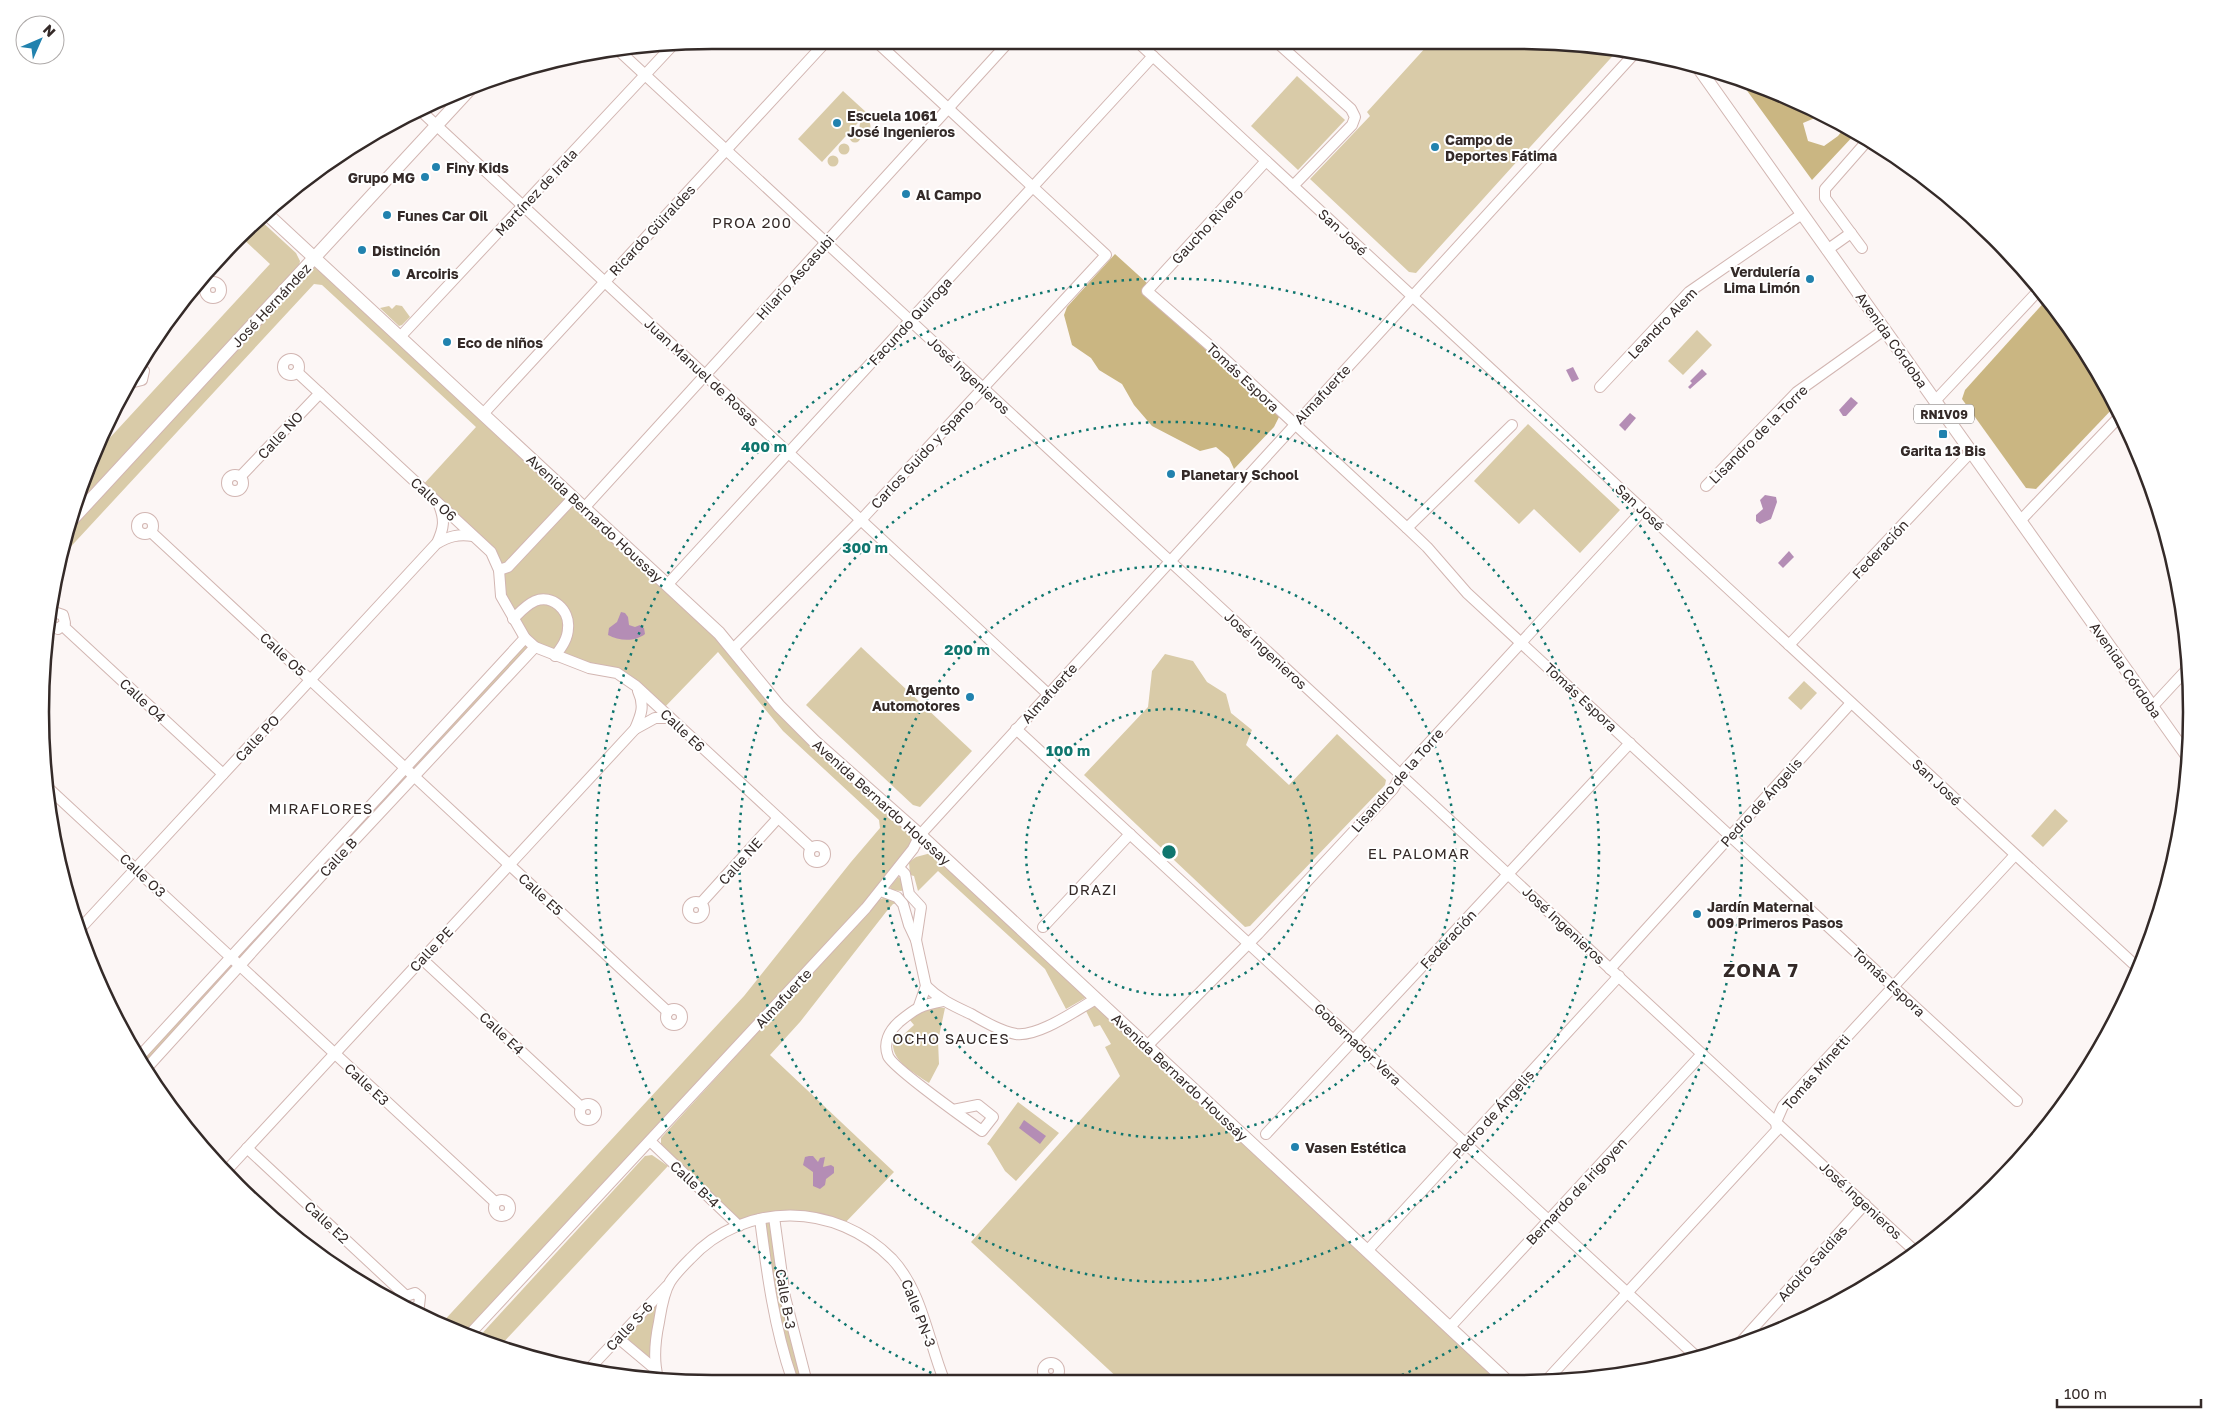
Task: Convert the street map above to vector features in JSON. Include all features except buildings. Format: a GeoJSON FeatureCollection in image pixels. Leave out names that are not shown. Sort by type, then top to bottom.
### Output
{"type":"FeatureCollection","features":[{"type":"Feature","properties":{"kind":"main road","name":"Avenida Córdoba"},"geometry":{"type":"LineString","coordinates":[[1703,75],[2182,749]]}},
{"type":"Feature","properties":{"kind":"main road","name":"José Hernández"},"geometry":{"type":"LineString","coordinates":[[80,511],[463,97]]}},
{"type":"Feature","properties":{"kind":"main road","name":"Avenida Bernardo Houssay"},"geometry":{"type":"LineString","coordinates":[[271,217],[734,649],[778,706],[814,741],[920,835],[1500,1375]]}},
{"type":"Feature","properties":{"kind":"street","name":"Ricardo Güiraldes"},"geometry":{"type":"LineString","coordinates":[[483,414],[819,49]]}},
{"type":"Feature","properties":{"kind":"street"},"geometry":{"type":"LineString","coordinates":[[884,49],[1033,187]]}},
{"type":"Feature","properties":{"kind":"street","name":"Hilario Ascasubi"},"geometry":{"type":"LineString","coordinates":[[584,508],[1002,49]]}},
{"type":"Feature","properties":{"kind":"street","name":"San José"},"geometry":{"type":"LineString","coordinates":[[1145,49],[2134,964]]}},
{"type":"Feature","properties":{"kind":"street"},"geometry":{"type":"LineString","coordinates":[[1284,49],[1352,109],[1355,118],[1352,125],[1293,186]]}},
{"type":"Feature","properties":{"kind":"street","name":"Martínez de Irala"},"geometry":{"type":"LineString","coordinates":[[400,338],[668,50]]}},
{"type":"Feature","properties":{"kind":"street","name":"José Ingenieros"},"geometry":{"type":"LineString","coordinates":[[623,54],[1911,1247]]}},
{"type":"Feature","properties":{"kind":"street","name":"Facundo Quiroga"},"geometry":{"type":"LineString","coordinates":[[667,585],[1153,56]]}},
{"type":"Feature","properties":{"kind":"street","name":"Almafuerte"},"geometry":{"type":"LineString","coordinates":[[473,1331],[881,891],[913,849],[920,835],[1630,58]]}},
{"type":"Feature","properties":{"kind":"street","name":"Juan Manuel de Rosas"},"geometry":{"type":"LineString","coordinates":[[425,114],[1048,694]]}},
{"type":"Feature","properties":{"kind":"street"},"geometry":{"type":"LineString","coordinates":[[1862,248],[1825,198],[1825,189],[1863,145]]}},
{"type":"Feature","properties":{"kind":"street","name":"Gaucho Rivero"},"geometry":{"type":"LineString","coordinates":[[1147,291],[1266,162]]}},
{"type":"Feature","properties":{"kind":"street","name":"Carlos Guido y Spano"},"geometry":{"type":"LineString","coordinates":[[734,649],[861,520],[1106,254],[1033,187]]}},
{"type":"Feature","properties":{"kind":"street","name":"Leandro Alem"},"geometry":{"type":"LineString","coordinates":[[1600,388],[1689,292],[1802,214]]}},
{"type":"Feature","properties":{"kind":"street"},"geometry":{"type":"LineString","coordinates":[[1827,250],[1851,233]]}},
{"type":"Feature","properties":{"kind":"street","name":"Tomás Espora"},"geometry":{"type":"LineString","coordinates":[[1147,291],[1407,528],[1427,547],[1467,593],[2017,1101]]}},
{"type":"Feature","properties":{"kind":"street"},"geometry":{"type":"LineString","coordinates":[[1935,401],[2035,294]]}},
{"type":"Feature","properties":{"kind":"street","name":"Lisandro de la Torre"},"geometry":{"type":"LineString","coordinates":[[1706,486],[1797,392],[1884,330]]}},
{"type":"Feature","properties":{"kind":"street"},"geometry":{"type":"LineString","coordinates":[[137,382],[142,380],[144,371]]}},
{"type":"Feature","properties":{"kind":"street","name":"Calle O6"},"geometry":{"type":"LineString","coordinates":[[297,372],[491,552],[499,570],[501,596],[524,638],[535,647]]}},
{"type":"Feature","properties":{"kind":"street","name":"Calle NO"},"geometry":{"type":"LineString","coordinates":[[240,477],[320,393]]}},
{"type":"Feature","properties":{"kind":"street"},"geometry":{"type":"LineString","coordinates":[[2020,521],[2116,421]]}},
{"type":"Feature","properties":{"kind":"street"},"geometry":{"type":"LineString","coordinates":[[1407,528],[1512,425]]}},
{"type":"Feature","properties":{"kind":"street","name":"Federación"},"geometry":{"type":"LineString","coordinates":[[1789,645],[1971,452]]}},
{"type":"Feature","properties":{"kind":"street"},"geometry":{"type":"LineString","coordinates":[[499,570],[508,567],[573,498]]}},
{"type":"Feature","properties":{"kind":"street","name":"Calle PO"},"geometry":{"type":"LineString","coordinates":[[436,544],[443,530],[444,517],[438,503]]}},
{"type":"Feature","properties":{"kind":"street","name":"Lisandro de la Torre"},"geometry":{"type":"LineString","coordinates":[[1147,1046],[1248,943],[1393,789],[1401,775],[1643,510]]}},
{"type":"Feature","properties":{"kind":"street","name":"Calle O5"},"geometry":{"type":"LineString","coordinates":[[151,532],[414,776]]}},
{"type":"Feature","properties":{"kind":"street","name":"Calle PO"},"geometry":{"type":"LineString","coordinates":[[84,925],[436,544],[448,536],[461,534],[473,536]]}},
{"type":"Feature","properties":{"kind":"street"},"geometry":{"type":"LineString","coordinates":[[513,619],[527,605],[535,601],[551,600],[558,605],[568,619],[568,629],[566,639],[555,656]]}},
{"type":"Feature","properties":{"kind":"street","name":"Calle O4"},"geometry":{"type":"LineString","coordinates":[[56,612],[63,614],[64,626],[223,774]]}},
{"type":"Feature","properties":{"kind":"street"},"geometry":{"type":"LineString","coordinates":[[54,627],[58,629],[64,626]]}},
{"type":"Feature","properties":{"kind":"street","name":"Calle B"},"geometry":{"type":"LineString","coordinates":[[143,1052],[524,638]]}},
{"type":"Feature","properties":{"kind":"street","name":"Calle B"},"geometry":{"type":"LineString","coordinates":[[151,1064],[239,965],[535,647]]}},
{"type":"Feature","properties":{"kind":"street","name":"Calle E6"},"geometry":{"type":"LineString","coordinates":[[535,647],[589,668],[618,673],[636,686],[811,848]]}},
{"type":"Feature","properties":{"kind":"street"},"geometry":{"type":"LineString","coordinates":[[2152,707],[2182,674]]}},
{"type":"Feature","properties":{"kind":"street","name":"Calle PE"},"geometry":{"type":"LineString","coordinates":[[230,1167],[635,728],[642,714],[643,701],[636,686]]}},
{"type":"Feature","properties":{"kind":"street","name":"Pedro de Ángelis"},"geometry":{"type":"LineString","coordinates":[[1610,968],[1851,703]]}},
{"type":"Feature","properties":{"kind":"street","name":"Calle PE"},"geometry":{"type":"LineString","coordinates":[[635,728],[655,718],[670,718]]}},
{"type":"Feature","properties":{"kind":"street","name":"Gobernador Vera"},"geometry":{"type":"LineString","coordinates":[[1016,729],[1692,1353]]}},
{"type":"Feature","properties":{"kind":"street","name":"Federación"},"geometry":{"type":"LineString","coordinates":[[1266,1134],[1630,743]]}},
{"type":"Feature","properties":{"kind":"street","name":"Calle E5"},"geometry":{"type":"LineString","coordinates":[[414,776],[668,1012]]}},
{"type":"Feature","properties":{"kind":"street","name":"Calle O3"},"geometry":{"type":"LineString","coordinates":[[53,793],[239,965]]}},
{"type":"Feature","properties":{"kind":"street","name":"Calle NE"},"geometry":{"type":"LineString","coordinates":[[701,903],[778,818]]}},
{"type":"Feature","properties":{"kind":"street"},"geometry":{"type":"LineString","coordinates":[[1043,927],[1130,834]]}},
{"type":"Feature","properties":{"kind":"street","name":"Tomás Minetti"},"geometry":{"type":"LineString","coordinates":[[1552,1374],[1777,1130],[1776,1122],[1784,1106],[2015,855]]}},
{"type":"Feature","properties":{"kind":"street"},"geometry":{"type":"LineString","coordinates":[[899,868],[905,874],[910,894],[921,907],[916,940]]}},
{"type":"Feature","properties":{"kind":"street"},"geometry":{"type":"LineString","coordinates":[[881,891],[903,897],[910,894]]}},
{"type":"Feature","properties":{"kind":"street"},"geometry":{"type":"LineString","coordinates":[[897,896],[916,940],[926,986],[919,1006]]}},
{"type":"Feature","properties":{"kind":"street","name":"Calle E4"},"geometry":{"type":"LineString","coordinates":[[422,959],[581,1107]]}},
{"type":"Feature","properties":{"kind":"street","name":"Calle E3"},"geometry":{"type":"LineString","coordinates":[[239,965],[495,1202]]}},
{"type":"Feature","properties":{"kind":"street","name":"Pedro de Ángelis"},"geometry":{"type":"LineString","coordinates":[[1367,1251],[1619,976]]}},
{"type":"Feature","properties":{"kind":"street"},"geometry":{"type":"LineString","coordinates":[[926,986],[943,1001],[992,1025],[1018,1034],[1029,1033],[1052,1023],[1096,999]]}},
{"type":"Feature","properties":{"kind":"street"},"geometry":{"type":"LineString","coordinates":[[943,1001],[919,1006],[894,1026],[887,1037],[886,1047],[888,1057],[953,1110]]}},
{"type":"Feature","properties":{"kind":"street","name":"Bernardo de Irigoyen"},"geometry":{"type":"LineString","coordinates":[[1450,1328],[1702,1054]]}},
{"type":"Feature","properties":{"kind":"street","name":"Calle B-4"},"geometry":{"type":"LineString","coordinates":[[650,1141],[740,1226]]}},
{"type":"Feature","properties":{"kind":"street","name":"Calle E2"},"geometry":{"type":"LineString","coordinates":[[247,1148],[406,1296]]}},
{"type":"Feature","properties":{"kind":"street","name":"Adolfo Saldias"},"geometry":{"type":"LineString","coordinates":[[1747,1335],[1865,1204]]}},
{"type":"Feature","properties":{"kind":"street","name":"Calle PN-3"},"geometry":{"type":"LineString","coordinates":[[740,1226],[756,1220],[774,1217],[802,1216],[824,1219],[843,1225],[871,1240],[893,1260],[912,1288],[942,1375]]}},
{"type":"Feature","properties":{"kind":"street","name":"Calle B-3"},"geometry":{"type":"LineString","coordinates":[[774,1217],[785,1297],[799,1359],[805,1375]]}},
{"type":"Feature","properties":{"kind":"street","name":"Calle B-3"},"geometry":{"type":"LineString","coordinates":[[756,1220],[762,1231],[771,1298],[791,1375]]}},
{"type":"Feature","properties":{"kind":"street","name":"Calle S-6"},"geometry":{"type":"LineString","coordinates":[[593,1365],[707,1243],[720,1233],[740,1226]]}},
{"type":"Feature","properties":{"kind":"street"},"geometry":{"type":"LineString","coordinates":[[656,1373],[655,1342],[662,1304],[670,1283]]}},
{"type":"Feature","properties":{"kind":"street","name":"Calle E2"},"geometry":{"type":"LineString","coordinates":[[406,1296],[415,1293],[420,1298],[418,1306]]}},
{"type":"Feature","properties":{"kind":"street"},"geometry":{"type":"LineString","coordinates":[[618,1338],[655,1373]]}},
{"type":"Feature","properties":{"kind":"street"},"geometry":{"type":"LineString","coordinates":[[786,1362],[799,1359]]}},
{"type":"Feature","properties":{"kind":"shaded area","name":"Campo de Deportes Fátima"},"geometry":{"type":"Polygon","coordinates":[[[1424,49],[1563,50],[1613,55],[1416,273],[1409,272],[1310,179],[1370,116],[1367,112],[1424,49]]]}},
{"type":"Feature","properties":{"kind":"shaded area"},"geometry":{"type":"Polygon","coordinates":[[[1297,76],[1345,120],[1298,170],[1251,126],[1297,76]]]}},
{"type":"Feature","properties":{"kind":"shaded area"},"geometry":{"type":"Polygon","coordinates":[[[1746,89],[1774,99],[1815,118],[1803,123],[1808,141],[1824,146],[1841,132],[1852,138],[1812,180],[1746,89]]]}},
{"type":"Feature","properties":{"kind":"shaded area"},"geometry":{"type":"Polygon","coordinates":[[[843,91],[867,113],[822,162],[798,139],[843,91]]]}},
{"type":"Feature","properties":{"kind":"shaded area"},"geometry":{"type":"Polygon","coordinates":[[[863,121],[867,121],[870,126],[869,130],[863,131],[860,128],[860,124],[863,121]]]}},
{"type":"Feature","properties":{"kind":"shaded area"},"geometry":{"type":"Polygon","coordinates":[[[853,132],[857,132],[860,137],[859,141],[853,142],[850,139],[850,135],[853,132]]]}},
{"type":"Feature","properties":{"kind":"shaded area"},"geometry":{"type":"Polygon","coordinates":[[[842,144],[846,144],[849,149],[848,153],[842,154],[839,151],[839,147],[842,144]]]}},
{"type":"Feature","properties":{"kind":"shaded area"},"geometry":{"type":"Polygon","coordinates":[[[831,156],[835,156],[838,161],[837,165],[831,166],[828,163],[828,159],[831,156]]]}},
{"type":"Feature","properties":{"kind":"shaded area"},"geometry":{"type":"Polygon","coordinates":[[[264,223],[296,253],[300,261],[299,266],[85,496],[107,441],[270,264],[245,241],[264,223]]]}},
{"type":"Feature","properties":{"kind":"shaded area"},"geometry":{"type":"Polygon","coordinates":[[[1115,254],[1147,283],[1146,295],[1279,417],[1274,427],[1234,469],[1229,458],[1216,447],[1200,451],[1152,426],[1134,405],[1122,384],[1099,370],[1091,358],[1072,345],[1064,315],[1067,307],[1115,254]]]}},
{"type":"Feature","properties":{"kind":"shaded area"},"geometry":{"type":"Polygon","coordinates":[[[315,258],[687,604],[754,677],[920,835],[881,891],[473,1331],[445,1319],[744,996],[880,828],[879,820],[783,731],[718,652],[662,710],[617,673],[535,647],[151,1064],[143,1052],[524,638],[508,610],[491,552],[421,487],[476,427],[322,285],[314,284],[69,549],[80,511],[315,258]]]}},
{"type":"Feature","properties":{"kind":"shaded area"},"geometry":{"type":"Polygon","coordinates":[[[2043,304],[2094,380],[2111,411],[2036,489],[2026,488],[1962,399],[1965,390],[2043,304]]]}},
{"type":"Feature","properties":{"kind":"shaded area"},"geometry":{"type":"Polygon","coordinates":[[[396,305],[402,306],[410,317],[399,326],[380,308],[389,306],[392,309],[396,305]]]}},
{"type":"Feature","properties":{"kind":"shaded area"},"geometry":{"type":"Polygon","coordinates":[[[1697,330],[1712,345],[1683,375],[1668,361],[1697,330]]]}},
{"type":"Feature","properties":{"kind":"shaded area"},"geometry":{"type":"Polygon","coordinates":[[[1573,367],[1579,379],[1572,382],[1566,370],[1573,367]]]}},
{"type":"Feature","properties":{"kind":"shaded area"},"geometry":{"type":"Polygon","coordinates":[[[1702,369],[1707,374],[1690,389],[1688,387],[1692,383],[1690,381],[1702,369]]]}},
{"type":"Feature","properties":{"kind":"shaded area"},"geometry":{"type":"Polygon","coordinates":[[[1851,397],[1858,403],[1846,416],[1843,416],[1839,410],[1851,397]]]}},
{"type":"Feature","properties":{"kind":"shaded area"},"geometry":{"type":"Polygon","coordinates":[[[1630,413],[1636,418],[1625,431],[1619,425],[1630,413]]]}},
{"type":"Feature","properties":{"kind":"shaded area"},"geometry":{"type":"Polygon","coordinates":[[[1528,424],[1620,510],[1580,553],[1534,509],[1519,524],[1474,481],[1528,424]]]}},
{"type":"Feature","properties":{"kind":"shaded area"},"geometry":{"type":"Polygon","coordinates":[[[1765,495],[1776,497],[1777,502],[1771,519],[1760,524],[1756,521],[1756,515],[1763,509],[1760,500],[1765,495]]]}},
{"type":"Feature","properties":{"kind":"shaded area"},"geometry":{"type":"Polygon","coordinates":[[[1789,551],[1794,557],[1783,568],[1778,563],[1789,551]]]}},
{"type":"Feature","properties":{"kind":"shaded area"},"geometry":{"type":"Polygon","coordinates":[[[621,612],[625,613],[628,617],[629,625],[635,627],[640,625],[644,628],[645,634],[641,637],[627,640],[608,635],[609,628],[617,622],[621,612]]]}},
{"type":"Feature","properties":{"kind":"shaded area"},"geometry":{"type":"Polygon","coordinates":[[[861,647],[972,751],[920,807],[913,805],[806,705],[861,647]]]}},
{"type":"Feature","properties":{"kind":"shaded area"},"geometry":{"type":"Polygon","coordinates":[[[1165,654],[1193,661],[1207,682],[1226,694],[1231,713],[1252,730],[1246,745],[1289,785],[1337,734],[1386,780],[1385,785],[1250,926],[1245,927],[1084,775],[1148,707],[1152,671],[1165,654]]]}},
{"type":"Feature","properties":{"kind":"shaded area"},"geometry":{"type":"Polygon","coordinates":[[[1804,681],[1817,693],[1801,710],[1788,698],[1804,681]]]}},
{"type":"Feature","properties":{"kind":"shaded area"},"geometry":{"type":"Polygon","coordinates":[[[2055,809],[2068,821],[2043,847],[2031,836],[2055,809]]]}},
{"type":"Feature","properties":{"kind":"shaded area"},"geometry":{"type":"Polygon","coordinates":[[[931,853],[1087,997],[1066,1009],[1045,969],[938,871],[918,891],[914,876],[910,875],[909,862],[916,857],[931,853]]]}},
{"type":"Feature","properties":{"kind":"shaded area"},"geometry":{"type":"Polygon","coordinates":[[[898,877],[902,878],[904,890],[891,890],[890,887],[898,877]]]}},
{"type":"Feature","properties":{"kind":"shaded area"},"geometry":{"type":"Polygon","coordinates":[[[885,897],[898,903],[893,904],[886,912],[800,1022],[770,1055],[894,1172],[843,1225],[774,1217],[805,1375],[791,1375],[760,1219],[739,1226],[666,1151],[661,1144],[661,1138],[879,900],[885,897]]]}},
{"type":"Feature","properties":{"kind":"shaded area"},"geometry":{"type":"Polygon","coordinates":[[[1095,1004],[1500,1375],[1115,1375],[971,1242],[1120,1076],[1105,1047],[1111,1044],[1100,1025],[1094,1027],[1085,1009],[1095,1004]]]}},
{"type":"Feature","properties":{"kind":"shaded area"},"geometry":{"type":"Polygon","coordinates":[[[936,1007],[945,1008],[938,1041],[939,1064],[929,1083],[901,1062],[893,1048],[893,1040],[896,1030],[902,1036],[914,1025],[909,1019],[920,1011],[936,1007]]]}},
{"type":"Feature","properties":{"kind":"shaded area"},"geometry":{"type":"Polygon","coordinates":[[[1018,1102],[1059,1133],[1016,1181],[1005,1171],[987,1144],[1018,1102]]]}},
{"type":"Feature","properties":{"kind":"shaded area"},"geometry":{"type":"Polygon","coordinates":[[[1024,1120],[1046,1136],[1040,1144],[1019,1128],[1024,1120]]]}},
{"type":"Feature","properties":{"kind":"shaded area"},"geometry":{"type":"Polygon","coordinates":[[[652,1155],[668,1166],[504,1342],[482,1334],[645,1156],[652,1155]]]}},
{"type":"Feature","properties":{"kind":"shaded area"},"geometry":{"type":"Polygon","coordinates":[[[813,1156],[818,1162],[820,1158],[825,1157],[823,1167],[831,1165],[834,1167],[834,1173],[826,1179],[825,1185],[820,1189],[813,1186],[813,1172],[803,1165],[805,1157],[813,1156]]]}},
{"type":"Feature","properties":{"kind":"shaded area"},"geometry":{"type":"Polygon","coordinates":[[[669,1283],[655,1369],[618,1338],[669,1283]]]}},
{"type":"Feature","properties":{"kind":"place","name":"Escuela 1061 José Ingenieros"},"geometry":{"type":"Point","coordinates":[837,123]}},
{"type":"Feature","properties":{"kind":"place","name":"Campo de Deportes Fátima"},"geometry":{"type":"Point","coordinates":[1435,147]}},
{"type":"Feature","properties":{"kind":"place","name":"Finy Kids"},"geometry":{"type":"Point","coordinates":[436,167]}},
{"type":"Feature","properties":{"kind":"place","name":"Grupo MG"},"geometry":{"type":"Point","coordinates":[425,177]}},
{"type":"Feature","properties":{"kind":"place","name":"Al Campo"},"geometry":{"type":"Point","coordinates":[906,194]}},
{"type":"Feature","properties":{"kind":"place","name":"Funes Car Oil"},"geometry":{"type":"Point","coordinates":[387,215]}},
{"type":"Feature","properties":{"kind":"place","name":"Distinción"},"geometry":{"type":"Point","coordinates":[362,250]}},
{"type":"Feature","properties":{"kind":"place","name":"Arcoiris"},"geometry":{"type":"Point","coordinates":[396,273]}},
{"type":"Feature","properties":{"kind":"place","name":"Verdulería Lima Limón"},"geometry":{"type":"Point","coordinates":[1810,279]}},
{"type":"Feature","properties":{"kind":"place","name":"Eco de niños"},"geometry":{"type":"Point","coordinates":[447,342]}},
{"type":"Feature","properties":{"kind":"place","name":"Garita 13 Bis"},"geometry":{"type":"Point","coordinates":[1943,434]}},
{"type":"Feature","properties":{"kind":"place","name":"Planetary School"},"geometry":{"type":"Point","coordinates":[1171,474]}},
{"type":"Feature","properties":{"kind":"place","name":"Argento Automotores"},"geometry":{"type":"Point","coordinates":[970,697]}},
{"type":"Feature","properties":{"kind":"place","name":"Jardín Maternal 009 Primeros Pasos"},"geometry":{"type":"Point","coordinates":[1697,914]}},
{"type":"Feature","properties":{"kind":"place","name":"Vasen Estética"},"geometry":{"type":"Point","coordinates":[1295,1147]}},
{"type":"Feature","properties":{"kind":"district","name":"PROA 200"},"geometry":{"type":"Point","coordinates":[752,222]}},
{"type":"Feature","properties":{"kind":"district","name":"MIRAFLORES"},"geometry":{"type":"Point","coordinates":[321,808]}},
{"type":"Feature","properties":{"kind":"district","name":"EL PALOMAR"},"geometry":{"type":"Point","coordinates":[1419,853]}},
{"type":"Feature","properties":{"kind":"district","name":"DRAZI"},"geometry":{"type":"Point","coordinates":[1093,889]}},
{"type":"Feature","properties":{"kind":"district","name":"ZONA 7"},"geometry":{"type":"Point","coordinates":[1761,969]}},
{"type":"Feature","properties":{"kind":"district","name":"OCHO SAUCES"},"geometry":{"type":"Point","coordinates":[951,1038]}}]}
